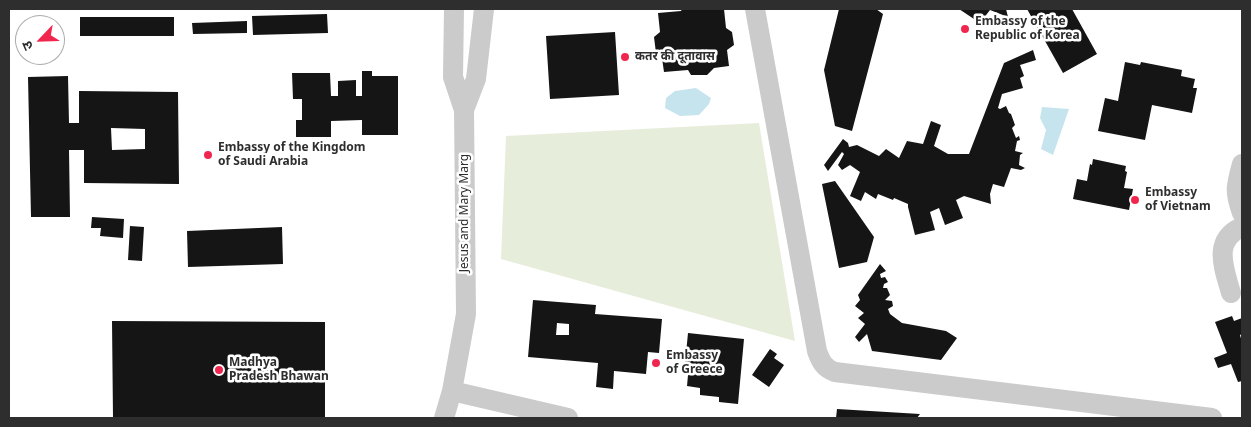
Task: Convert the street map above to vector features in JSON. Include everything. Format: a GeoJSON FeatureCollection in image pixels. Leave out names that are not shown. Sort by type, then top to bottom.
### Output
{"type":"FeatureCollection","features":[{"type":"Feature","properties":{"kind":"street"},"geometry":{"type":"LineString","coordinates":[[454,9],[452,77],[464,110]]}},
{"type":"Feature","properties":{"kind":"street","name":"Jesus and Mary Marg"},"geometry":{"type":"LineString","coordinates":[[444,418],[452,391],[466,314],[464,110],[476,79],[484,9]]}},
{"type":"Feature","properties":{"kind":"street"},"geometry":{"type":"LineString","coordinates":[[755,9],[817,351],[820,362],[827,369],[844,373],[1212,418]]}},
{"type":"Feature","properties":{"kind":"street"},"geometry":{"type":"LineString","coordinates":[[1242,164],[1236,187],[1242,213]]}},
{"type":"Feature","properties":{"kind":"street"},"geometry":{"type":"LineString","coordinates":[[1231,293],[1222,257],[1224,243],[1234,231],[1242,227]]}},
{"type":"Feature","properties":{"kind":"street"},"geometry":{"type":"LineString","coordinates":[[452,391],[568,418]]}},
{"type":"Feature","properties":{"kind":"green space"},"geometry":{"type":"Polygon","coordinates":[[[759,123],[795,341],[501,259],[506,136],[759,123]]]}},
{"type":"Feature","properties":{"kind":"water"},"geometry":{"type":"Polygon","coordinates":[[[696,88],[711,98],[709,104],[699,115],[680,116],[665,108],[666,98],[675,91],[696,88]]]}},
{"type":"Feature","properties":{"kind":"water"},"geometry":{"type":"Polygon","coordinates":[[[1042,107],[1069,109],[1053,155],[1041,149],[1046,130],[1040,118],[1042,107]]]}},
{"type":"Feature","properties":{"kind":"building"},"geometry":{"type":"Polygon","coordinates":[[[682,9],[724,9],[726,28],[732,32],[734,45],[727,50],[729,66],[714,68],[707,75],[691,75],[688,70],[664,72],[662,58],[656,53],[654,37],[660,32],[658,13],[681,11],[682,9]]]}},
{"type":"Feature","properties":{"kind":"building"},"geometry":{"type":"Polygon","coordinates":[[[839,9],[876,9],[883,14],[852,131],[835,126],[824,70],[839,9]]]}},
{"type":"Feature","properties":{"kind":"building"},"geometry":{"type":"Polygon","coordinates":[[[959,9],[1006,9],[1008,17],[990,10],[980,23],[959,9]]]}},
{"type":"Feature","properties":{"kind":"building"},"geometry":{"type":"Polygon","coordinates":[[[1027,9],[1072,9],[1097,54],[1063,73],[1027,9]]]}},
{"type":"Feature","properties":{"kind":"building"},"geometry":{"type":"Polygon","coordinates":[[[327,14],[328,33],[253,35],[252,16],[327,14]]]}},
{"type":"Feature","properties":{"kind":"building"},"geometry":{"type":"Polygon","coordinates":[[[80,17],[174,17],[174,36],[80,36],[80,17]]]}},
{"type":"Feature","properties":{"kind":"building"},"geometry":{"type":"Polygon","coordinates":[[[247,21],[247,33],[193,34],[192,23],[247,21]]]}},
{"type":"Feature","properties":{"kind":"building"},"geometry":{"type":"Polygon","coordinates":[[[615,32],[619,95],[550,99],[546,36],[615,32]]]}},
{"type":"Feature","properties":{"kind":"building"},"geometry":{"type":"Polygon","coordinates":[[[1033,50],[1036,60],[1020,65],[1024,76],[1020,78],[1023,88],[1002,94],[998,108],[1006,106],[1011,114],[1015,125],[1012,128],[1016,138],[1019,136],[1020,140],[1017,141],[1015,151],[1023,153],[1020,155],[1019,165],[1025,168],[1021,170],[1011,168],[1004,187],[993,184],[990,194],[991,204],[964,196],[956,200],[963,218],[945,225],[939,208],[930,212],[935,230],[915,235],[908,204],[878,194],[876,199],[865,192],[861,201],[850,196],[860,172],[850,165],[842,170],[838,165],[844,154],[842,152],[828,171],[824,165],[843,139],[848,143],[849,147],[857,145],[879,156],[886,149],[899,158],[907,141],[923,144],[931,121],[941,125],[934,146],[948,154],[969,154],[1004,63],[1033,50]]]}},
{"type":"Feature","properties":{"kind":"building"},"geometry":{"type":"Polygon","coordinates":[[[1125,62],[1140,65],[1141,62],[1182,70],[1181,76],[1195,79],[1193,88],[1197,88],[1192,113],[1152,105],[1145,140],[1098,131],[1105,98],[1118,101],[1125,62]]]}},
{"type":"Feature","properties":{"kind":"building"},"geometry":{"type":"Polygon","coordinates":[[[362,71],[372,71],[372,76],[398,76],[398,135],[362,135],[362,120],[331,121],[331,137],[296,137],[296,120],[302,120],[302,99],[293,99],[292,73],[330,73],[331,96],[338,96],[338,81],[356,80],[356,96],[362,96],[362,71]]]}},
{"type":"Feature","properties":{"kind":"building"},"geometry":{"type":"Polygon","coordinates":[[[68,76],[69,123],[79,123],[79,91],[178,92],[179,184],[84,183],[84,150],[69,150],[70,217],[31,217],[28,77],[68,76]],[[111,128],[112,150],[145,149],[145,129],[111,128]]]}},
{"type":"Feature","properties":{"kind":"building"},"geometry":{"type":"Polygon","coordinates":[[[1093,159],[1126,166],[1125,171],[1127,172],[1124,188],[1133,189],[1129,210],[1073,199],[1077,179],[1087,181],[1090,164],[1092,165],[1093,159]]]}},
{"type":"Feature","properties":{"kind":"building"},"geometry":{"type":"Polygon","coordinates":[[[835,181],[874,237],[867,262],[839,268],[822,184],[835,181]]]}},
{"type":"Feature","properties":{"kind":"building"},"geometry":{"type":"Polygon","coordinates":[[[92,217],[124,219],[123,238],[100,236],[101,228],[91,228],[92,217]]]}},
{"type":"Feature","properties":{"kind":"building"},"geometry":{"type":"Polygon","coordinates":[[[130,226],[144,227],[142,261],[128,260],[130,226]]]}},
{"type":"Feature","properties":{"kind":"building"},"geometry":{"type":"Polygon","coordinates":[[[282,227],[283,264],[188,267],[187,231],[282,227]]]}},
{"type":"Feature","properties":{"kind":"building"},"geometry":{"type":"Polygon","coordinates":[[[880,264],[886,271],[880,274],[881,278],[885,277],[888,282],[884,284],[883,288],[887,288],[890,295],[885,300],[892,301],[893,306],[888,309],[890,314],[902,323],[946,331],[957,338],[941,360],[872,351],[867,334],[859,342],[855,337],[865,324],[858,318],[864,313],[855,306],[860,300],[858,295],[880,264]]]}},
{"type":"Feature","properties":{"kind":"building"},"geometry":{"type":"Polygon","coordinates":[[[533,300],[596,305],[595,314],[662,319],[659,353],[648,352],[646,374],[614,371],[613,389],[596,387],[598,363],[528,357],[533,300]],[[557,323],[556,335],[569,335],[569,324],[557,323]]]}},
{"type":"Feature","properties":{"kind":"building"},"geometry":{"type":"Polygon","coordinates":[[[1232,316],[1234,321],[1242,318],[1242,334],[1240,335],[1242,342],[1242,381],[1238,382],[1231,364],[1218,368],[1214,358],[1227,353],[1215,322],[1232,316]]]}},
{"type":"Feature","properties":{"kind":"building","name":"Madhya Pradesh Bhawan"},"geometry":{"type":"Polygon","coordinates":[[[112,321],[325,322],[325,418],[113,418],[112,321]]]}},
{"type":"Feature","properties":{"kind":"building"},"geometry":{"type":"Polygon","coordinates":[[[688,333],[744,339],[738,404],[719,402],[719,397],[700,395],[700,388],[687,386],[688,375],[684,374],[688,333]]]}},
{"type":"Feature","properties":{"kind":"building"},"geometry":{"type":"Polygon","coordinates":[[[770,349],[777,354],[774,358],[784,365],[769,387],[752,375],[770,349]]]}},
{"type":"Feature","properties":{"kind":"building"},"geometry":{"type":"Polygon","coordinates":[[[837,409],[920,414],[917,418],[836,418],[837,409]]]}},
{"type":"Feature","properties":{"kind":"place","name":"Embassy of the Republic of Korea"},"geometry":{"type":"Point","coordinates":[965,29]}},
{"type":"Feature","properties":{"kind":"place","name":"कतर की दूतावास"},"geometry":{"type":"Point","coordinates":[625,57]}},
{"type":"Feature","properties":{"kind":"place","name":"Embassy of the Kingdom of Saudi Arabia"},"geometry":{"type":"Point","coordinates":[208,155]}},
{"type":"Feature","properties":{"kind":"place","name":"Embassy of Vietnam"},"geometry":{"type":"Point","coordinates":[1135,200]}},
{"type":"Feature","properties":{"kind":"place","name":"Embassy of Greece"},"geometry":{"type":"Point","coordinates":[656,363]}},
{"type":"Feature","properties":{"kind":"place","name":"Madhya Pradesh Bhawan"},"geometry":{"type":"Point","coordinates":[219,370]}}]}
